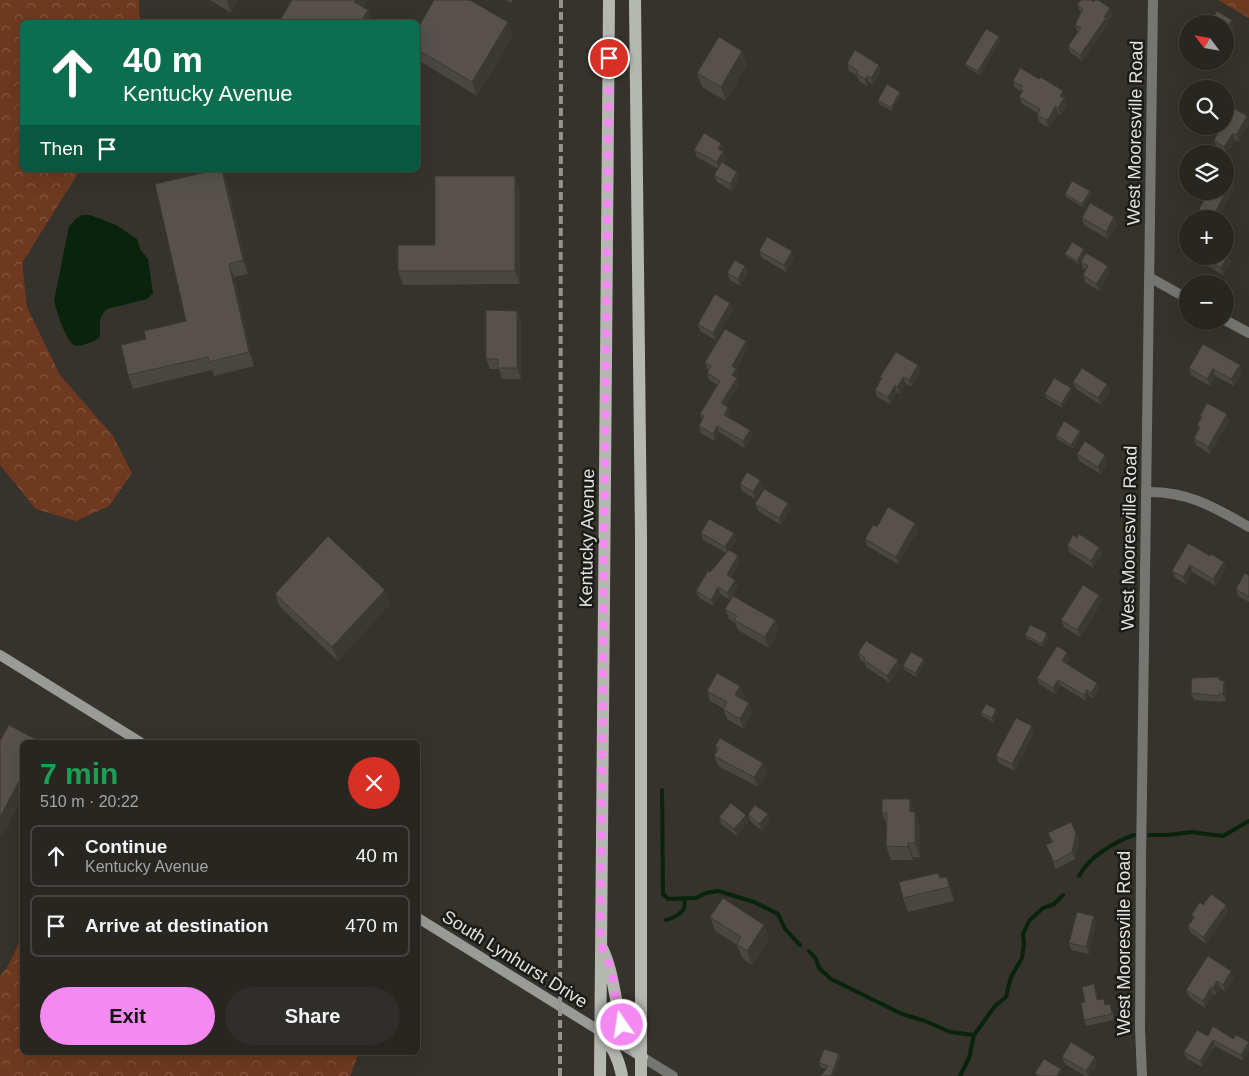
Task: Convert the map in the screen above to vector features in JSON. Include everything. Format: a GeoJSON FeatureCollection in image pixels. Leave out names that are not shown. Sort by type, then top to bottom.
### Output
{"type":"FeatureCollection","features":[{"type":"Feature","properties":{"kind":"main road","name":"Kentucky Avenue"},"geometry":{"type":"LineString","coordinates":[[600,1076],[609,0]]}},
{"type":"Feature","properties":{"kind":"main road"},"geometry":{"type":"LineString","coordinates":[[635,0],[641,536],[641,1076]]}},
{"type":"Feature","properties":{"kind":"main road"},"geometry":{"type":"LineString","coordinates":[[0,655],[137,740]]}},
{"type":"Feature","properties":{"kind":"main road","name":"South Lynhurst Drive"},"geometry":{"type":"LineString","coordinates":[[420,919],[642,1057]]}},
{"type":"Feature","properties":{"kind":"main road"},"geometry":{"type":"LineString","coordinates":[[600,944],[612,970],[616,1004],[622,1025],[631,1044],[642,1057]]}},
{"type":"Feature","properties":{"kind":"main road"},"geometry":{"type":"LineString","coordinates":[[600,1031],[613,1047],[618,1058],[622,1076]]}},
{"type":"Feature","properties":{"kind":"street","name":"West Mooresville Road"},"geometry":{"type":"LineString","coordinates":[[1142,1076],[1140,1028],[1141,861],[1153,0]]}},
{"type":"Feature","properties":{"kind":"street"},"geometry":{"type":"LineString","coordinates":[[1149,278],[1179,294]]}},
{"type":"Feature","properties":{"kind":"street"},"geometry":{"type":"LineString","coordinates":[[1234,325],[1249,333]]}},
{"type":"Feature","properties":{"kind":"street"},"geometry":{"type":"LineString","coordinates":[[1146,492],[1181,495],[1209,504],[1249,527]]}},
{"type":"Feature","properties":{"kind":"street","name":"South Lynhurst Drive"},"geometry":{"type":"LineString","coordinates":[[642,1057],[673,1076]]}},
{"type":"Feature","properties":{"kind":"green space"},"geometry":{"type":"Polygon","coordinates":[[[0,0],[139,0],[141,20],[20,20],[20,172],[79,172],[22,263],[27,307],[60,375],[113,436],[132,473],[109,506],[76,521],[36,509],[0,465],[0,0]]]}},
{"type":"Feature","properties":{"kind":"green space"},"geometry":{"type":"Polygon","coordinates":[[[1218,0],[1249,0],[1249,18],[1218,0]]]}},
{"type":"Feature","properties":{"kind":"green space"},"geometry":{"type":"Polygon","coordinates":[[[20,940],[20,1055],[358,1055],[350,1076],[0,1076],[0,976],[8,966],[20,940]]]}},
{"type":"Feature","properties":{"kind":"shaded area"},"geometry":{"type":"Polygon","coordinates":[[[82,215],[90,215],[116,225],[137,239],[140,249],[148,259],[153,293],[147,299],[107,309],[101,318],[100,336],[92,342],[77,346],[71,342],[65,332],[54,301],[69,226],[82,215]]]}},
{"type":"Feature","properties":{"kind":"building"},"geometry":{"type":"Polygon","coordinates":[[[292,0],[355,0],[354,2],[368,10],[362,20],[280,20],[292,0]]]}},
{"type":"Feature","properties":{"kind":"building"},"geometry":{"type":"Polygon","coordinates":[[[434,0],[470,0],[508,22],[472,82],[420,51],[420,24],[434,0]]]}},
{"type":"Feature","properties":{"kind":"building"},"geometry":{"type":"Polygon","coordinates":[[[1081,0],[1091,0],[1094,2],[1098,0],[1110,8],[1104,17],[1106,18],[1080,55],[1068,46],[1081,28],[1075,25],[1083,9],[1077,5],[1081,0]]]}},
{"type":"Feature","properties":{"kind":"building"},"geometry":{"type":"Polygon","coordinates":[[[1217,11],[1224,15],[1215,15],[1217,11]]]}},
{"type":"Feature","properties":{"kind":"building"},"geometry":{"type":"Polygon","coordinates":[[[986,29],[999,36],[978,71],[965,64],[986,29]]]}},
{"type":"Feature","properties":{"kind":"building"},"geometry":{"type":"Polygon","coordinates":[[[719,37],[742,51],[721,87],[697,73],[719,37]]]}},
{"type":"Feature","properties":{"kind":"building"},"geometry":{"type":"Polygon","coordinates":[[[855,50],[879,65],[871,78],[867,76],[865,79],[857,74],[858,71],[847,64],[855,50]]]}},
{"type":"Feature","properties":{"kind":"building"},"geometry":{"type":"Polygon","coordinates":[[[1020,68],[1039,79],[1041,77],[1063,91],[1060,96],[1064,98],[1058,108],[1055,106],[1046,120],[1037,115],[1040,109],[1019,97],[1023,91],[1020,89],[1022,86],[1013,81],[1020,68]]]}},
{"type":"Feature","properties":{"kind":"building"},"geometry":{"type":"Polygon","coordinates":[[[887,84],[900,92],[891,108],[878,100],[887,84]]]}},
{"type":"Feature","properties":{"kind":"building"},"geometry":{"type":"Polygon","coordinates":[[[1234,109],[1247,116],[1236,135],[1234,134],[1234,109]]]}},
{"type":"Feature","properties":{"kind":"building"},"geometry":{"type":"Polygon","coordinates":[[[704,133],[721,143],[718,149],[723,151],[717,162],[694,150],[704,133]]]}},
{"type":"Feature","properties":{"kind":"building"},"geometry":{"type":"Polygon","coordinates":[[[1217,135],[1232,135],[1225,145],[1221,145],[1214,140],[1217,135]]]}},
{"type":"Feature","properties":{"kind":"building"},"geometry":{"type":"Polygon","coordinates":[[[722,162],[737,172],[730,184],[714,175],[722,162]]]}},
{"type":"Feature","properties":{"kind":"building"},"geometry":{"type":"Polygon","coordinates":[[[206,172],[222,172],[243,260],[229,264],[249,352],[209,362],[208,357],[128,375],[121,345],[146,339],[144,331],[186,321],[155,184],[206,172]]]}},
{"type":"Feature","properties":{"kind":"building"},"geometry":{"type":"Polygon","coordinates":[[[435,176],[515,176],[515,271],[398,271],[398,245],[435,245],[435,176]]]}},
{"type":"Feature","properties":{"kind":"building"},"geometry":{"type":"Polygon","coordinates":[[[1072,181],[1090,191],[1082,204],[1065,194],[1072,181]]]}},
{"type":"Feature","properties":{"kind":"building"},"geometry":{"type":"Polygon","coordinates":[[[1204,200],[1222,200],[1216,210],[1199,209],[1204,200]]]}},
{"type":"Feature","properties":{"kind":"building"},"geometry":{"type":"Polygon","coordinates":[[[1090,203],[1114,217],[1106,232],[1082,218],[1090,203]]]}},
{"type":"Feature","properties":{"kind":"building"},"geometry":{"type":"Polygon","coordinates":[[[767,237],[792,251],[784,265],[759,251],[767,237]]]}},
{"type":"Feature","properties":{"kind":"building"},"geometry":{"type":"Polygon","coordinates":[[[1072,242],[1084,249],[1077,261],[1065,254],[1072,242]]]}},
{"type":"Feature","properties":{"kind":"building"},"geometry":{"type":"Polygon","coordinates":[[[1086,253],[1108,266],[1096,284],[1083,275],[1088,266],[1081,262],[1086,253]]]}},
{"type":"Feature","properties":{"kind":"building"},"geometry":{"type":"Polygon","coordinates":[[[735,260],[745,266],[738,279],[727,273],[735,260]]]}},
{"type":"Feature","properties":{"kind":"building"},"geometry":{"type":"Polygon","coordinates":[[[715,294],[730,303],[713,333],[698,324],[715,294]]]}},
{"type":"Feature","properties":{"kind":"building"},"geometry":{"type":"Polygon","coordinates":[[[486,310],[517,311],[517,368],[498,368],[498,359],[486,359],[486,310]]]}},
{"type":"Feature","properties":{"kind":"building"},"geometry":{"type":"Polygon","coordinates":[[[725,329],[746,341],[732,366],[736,369],[732,375],[737,378],[721,403],[728,407],[724,415],[750,430],[743,441],[717,426],[713,434],[699,426],[704,416],[700,414],[720,381],[707,373],[711,366],[705,362],[725,329]]]}},
{"type":"Feature","properties":{"kind":"building"},"geometry":{"type":"Polygon","coordinates":[[[1203,344],[1240,365],[1231,379],[1213,369],[1207,379],[1189,368],[1203,344]]]}},
{"type":"Feature","properties":{"kind":"building"},"geometry":{"type":"Polygon","coordinates":[[[896,352],[918,365],[909,380],[903,377],[897,387],[895,385],[888,397],[875,390],[882,378],[880,377],[896,352]]]}},
{"type":"Feature","properties":{"kind":"building"},"geometry":{"type":"Polygon","coordinates":[[[1082,368],[1107,384],[1098,398],[1073,382],[1082,368]]]}},
{"type":"Feature","properties":{"kind":"building"},"geometry":{"type":"Polygon","coordinates":[[[1054,378],[1071,388],[1061,404],[1045,394],[1054,378]]]}},
{"type":"Feature","properties":{"kind":"building"},"geometry":{"type":"Polygon","coordinates":[[[1207,403],[1227,414],[1208,447],[1194,438],[1200,427],[1197,425],[1202,417],[1200,416],[1207,403]]]}},
{"type":"Feature","properties":{"kind":"building"},"geometry":{"type":"Polygon","coordinates":[[[1064,421],[1080,431],[1071,445],[1056,435],[1064,421]]]}},
{"type":"Feature","properties":{"kind":"building"},"geometry":{"type":"Polygon","coordinates":[[[1085,441],[1105,455],[1098,467],[1077,454],[1085,441]]]}},
{"type":"Feature","properties":{"kind":"building"},"geometry":{"type":"Polygon","coordinates":[[[747,472],[760,480],[753,492],[740,484],[747,472]]]}},
{"type":"Feature","properties":{"kind":"building"},"geometry":{"type":"Polygon","coordinates":[[[764,489],[788,503],[779,518],[755,504],[764,489]]]}},
{"type":"Feature","properties":{"kind":"building"},"geometry":{"type":"Polygon","coordinates":[[[888,507],[915,523],[896,557],[865,539],[873,525],[877,527],[888,507]]]}},
{"type":"Feature","properties":{"kind":"building"},"geometry":{"type":"Polygon","coordinates":[[[709,519],[734,533],[725,547],[701,533],[709,519]]]}},
{"type":"Feature","properties":{"kind":"building"},"geometry":{"type":"Polygon","coordinates":[[[1079,534],[1099,547],[1091,561],[1067,546],[1073,535],[1077,538],[1079,534]]]}},
{"type":"Feature","properties":{"kind":"building"},"geometry":{"type":"Polygon","coordinates":[[[328,536],[385,590],[332,647],[275,594],[328,536]]]}},
{"type":"Feature","properties":{"kind":"building"},"geometry":{"type":"Polygon","coordinates":[[[1188,543],[1224,562],[1213,579],[1190,565],[1183,577],[1172,571],[1188,543]]]}},
{"type":"Feature","properties":{"kind":"building"},"geometry":{"type":"Polygon","coordinates":[[[729,550],[738,555],[727,575],[735,580],[727,593],[718,587],[711,600],[696,591],[708,571],[710,572],[729,550]]]}},
{"type":"Feature","properties":{"kind":"building"},"geometry":{"type":"Polygon","coordinates":[[[1245,573],[1249,576],[1249,597],[1236,589],[1245,573]]]}},
{"type":"Feature","properties":{"kind":"building"},"geometry":{"type":"Polygon","coordinates":[[[1083,585],[1099,595],[1077,630],[1061,620],[1083,585]]]}},
{"type":"Feature","properties":{"kind":"building"},"geometry":{"type":"Polygon","coordinates":[[[733,596],[775,620],[765,637],[734,620],[737,616],[725,609],[733,596]]]}},
{"type":"Feature","properties":{"kind":"building"},"geometry":{"type":"Polygon","coordinates":[[[1030,625],[1047,633],[1042,644],[1025,635],[1030,625]]]}},
{"type":"Feature","properties":{"kind":"building"},"geometry":{"type":"Polygon","coordinates":[[[866,641],[898,660],[887,676],[864,660],[865,658],[858,653],[866,641]]]}},
{"type":"Feature","properties":{"kind":"building"},"geometry":{"type":"Polygon","coordinates":[[[1057,646],[1067,652],[1062,661],[1097,683],[1091,693],[1087,690],[1084,695],[1058,680],[1053,688],[1037,678],[1057,646]]]}},
{"type":"Feature","properties":{"kind":"building"},"geometry":{"type":"Polygon","coordinates":[[[911,652],[924,659],[915,673],[903,666],[911,652]]]}},
{"type":"Feature","properties":{"kind":"building"},"geometry":{"type":"Polygon","coordinates":[[[717,673],[740,686],[735,695],[749,703],[740,719],[723,709],[727,702],[707,691],[717,673]]]}},
{"type":"Feature","properties":{"kind":"building"},"geometry":{"type":"Polygon","coordinates":[[[1219,677],[1219,680],[1224,681],[1223,694],[1218,696],[1191,693],[1192,678],[1219,677]]]}},
{"type":"Feature","properties":{"kind":"building"},"geometry":{"type":"Polygon","coordinates":[[[986,704],[996,709],[992,718],[981,713],[986,704]]]}},
{"type":"Feature","properties":{"kind":"building"},"geometry":{"type":"Polygon","coordinates":[[[1016,718],[1032,726],[1012,764],[996,756],[1016,718]]]}},
{"type":"Feature","properties":{"kind":"building"},"geometry":{"type":"Polygon","coordinates":[[[9,725],[37,740],[20,740],[20,780],[0,817],[0,741],[9,725]]]}},
{"type":"Feature","properties":{"kind":"building"},"geometry":{"type":"Polygon","coordinates":[[[720,738],[763,763],[754,777],[714,756],[719,748],[715,746],[720,738]]]}},
{"type":"Feature","properties":{"kind":"building"},"geometry":{"type":"Polygon","coordinates":[[[882,799],[910,799],[910,812],[915,812],[915,843],[908,843],[908,847],[886,846],[887,813],[882,813],[882,799]]]}},
{"type":"Feature","properties":{"kind":"building"},"geometry":{"type":"Polygon","coordinates":[[[731,803],[746,815],[734,829],[719,817],[731,803]]]}},
{"type":"Feature","properties":{"kind":"building"},"geometry":{"type":"Polygon","coordinates":[[[755,805],[768,814],[759,824],[748,814],[755,805]]]}},
{"type":"Feature","properties":{"kind":"building"},"geometry":{"type":"Polygon","coordinates":[[[1071,822],[1076,833],[1072,852],[1054,862],[1046,845],[1053,842],[1048,833],[1071,822]]]}},
{"type":"Feature","properties":{"kind":"building"},"geometry":{"type":"Polygon","coordinates":[[[938,873],[940,878],[947,877],[949,887],[903,898],[899,882],[938,873]]]}},
{"type":"Feature","properties":{"kind":"building"},"geometry":{"type":"Polygon","coordinates":[[[1211,894],[1226,905],[1203,937],[1188,926],[1195,917],[1192,914],[1200,902],[1203,905],[1211,894]]]}},
{"type":"Feature","properties":{"kind":"building"},"geometry":{"type":"Polygon","coordinates":[[[723,898],[764,925],[747,951],[737,944],[741,937],[710,917],[723,898]]]}},
{"type":"Feature","properties":{"kind":"building"},"geometry":{"type":"Polygon","coordinates":[[[1077,912],[1094,916],[1086,947],[1069,943],[1077,912]]]}},
{"type":"Feature","properties":{"kind":"building"},"geometry":{"type":"Polygon","coordinates":[[[1208,956],[1231,971],[1223,985],[1217,981],[1213,988],[1211,987],[1203,1001],[1186,990],[1208,956]]]}},
{"type":"Feature","properties":{"kind":"building"},"geometry":{"type":"Polygon","coordinates":[[[1094,984],[1097,1000],[1104,999],[1105,1005],[1110,1004],[1112,1014],[1084,1020],[1081,1003],[1085,1002],[1082,987],[1094,984]]]}},
{"type":"Feature","properties":{"kind":"building"},"geometry":{"type":"Polygon","coordinates":[[[1213,1026],[1233,1039],[1236,1035],[1249,1042],[1241,1055],[1213,1040],[1200,1061],[1184,1052],[1197,1030],[1208,1036],[1213,1026]]]}},
{"type":"Feature","properties":{"kind":"building"},"geometry":{"type":"Polygon","coordinates":[[[1071,1042],[1095,1057],[1086,1071],[1062,1057],[1071,1042]]]}},
{"type":"Feature","properties":{"kind":"building"},"geometry":{"type":"Polygon","coordinates":[[[824,1049],[839,1054],[831,1076],[821,1076],[828,1066],[819,1063],[824,1049]]]}},
{"type":"Feature","properties":{"kind":"building"},"geometry":{"type":"Polygon","coordinates":[[[1044,1059],[1061,1069],[1056,1076],[1039,1076],[1035,1073],[1044,1059]]]}},
{"type":"Feature","properties":{"kind":"waterway"},"geometry":{"type":"LineString","coordinates":[[662,790],[663,894],[668,899],[696,898],[706,893],[718,891],[754,902],[778,914],[785,929],[800,945]]}},
{"type":"Feature","properties":{"kind":"waterway"},"geometry":{"type":"LineString","coordinates":[[1149,835],[1191,832],[1223,836],[1249,821]]}},
{"type":"Feature","properties":{"kind":"waterway"},"geometry":{"type":"LineString","coordinates":[[1079,876],[1083,869],[1103,851],[1134,835]]}},
{"type":"Feature","properties":{"kind":"waterway"},"geometry":{"type":"LineString","coordinates":[[960,1076],[969,1058],[974,1035],[995,1006],[1006,997],[1011,977],[1022,958],[1023,934],[1029,921],[1043,908],[1054,904],[1063,895]]}},
{"type":"Feature","properties":{"kind":"waterway"},"geometry":{"type":"LineString","coordinates":[[666,920],[681,912],[684,908],[685,899]]}},
{"type":"Feature","properties":{"kind":"waterway"},"geometry":{"type":"LineString","coordinates":[[809,951],[816,959],[819,968],[831,979],[902,1014],[925,1021],[950,1032],[974,1035]]}},
{"type":"Feature","properties":{"kind":"railway"},"geometry":{"type":"LineString","coordinates":[[560,1076],[561,0]]}},
{"type":"Feature","properties":{"kind":"route"},"geometry":{"type":"LineString","coordinates":[[609,58],[600,944],[612,970],[616,1004],[622,1025]]}}]}
